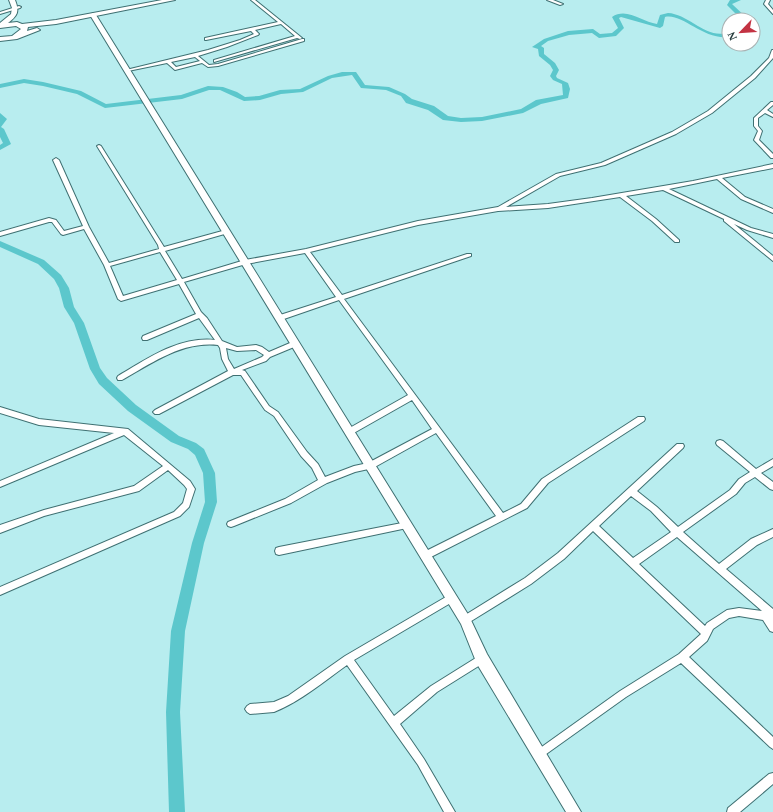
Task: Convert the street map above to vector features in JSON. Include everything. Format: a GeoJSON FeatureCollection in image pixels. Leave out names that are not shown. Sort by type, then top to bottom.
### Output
{"type":"FeatureCollection","features":[{"type":"Feature","properties":{"kind":"main road"},"geometry":{"type":"LineString","coordinates":[[12,0],[17,8]]}},
{"type":"Feature","properties":{"kind":"main road"},"geometry":{"type":"LineString","coordinates":[[0,42],[25,31],[17,8],[17,0]]}},
{"type":"Feature","properties":{"kind":"main road"},"geometry":{"type":"LineString","coordinates":[[0,39],[102,14],[172,0]]}},
{"type":"Feature","properties":{"kind":"main road"},"geometry":{"type":"LineString","coordinates":[[0,25],[14,15],[17,8]]}},
{"type":"Feature","properties":{"kind":"main road"},"geometry":{"type":"LineString","coordinates":[[0,25],[12,24],[22,26],[94,16]]}},
{"type":"Feature","properties":{"kind":"street"},"geometry":{"type":"LineString","coordinates":[[195,55],[209,66],[215,63],[303,40],[281,24],[253,0]]}},
{"type":"Feature","properties":{"kind":"street"},"geometry":{"type":"LineString","coordinates":[[549,0],[561,4]]}},
{"type":"Feature","properties":{"kind":"street"},"geometry":{"type":"LineString","coordinates":[[768,0],[766,4],[773,14]]}},
{"type":"Feature","properties":{"kind":"street"},"geometry":{"type":"LineString","coordinates":[[0,13],[17,8]]}},
{"type":"Feature","properties":{"kind":"street"},"geometry":{"type":"LineString","coordinates":[[94,16],[128,70],[148,107],[465,620],[482,659],[574,812]]}},
{"type":"Feature","properties":{"kind":"street"},"geometry":{"type":"LineString","coordinates":[[206,39],[281,24]]}},
{"type":"Feature","properties":{"kind":"street"},"geometry":{"type":"LineString","coordinates":[[128,70],[168,62],[214,50],[257,34],[252,30]]}},
{"type":"Feature","properties":{"kind":"street"},"geometry":{"type":"LineString","coordinates":[[214,50],[215,63]]}},
{"type":"Feature","properties":{"kind":"street"},"geometry":{"type":"LineString","coordinates":[[498,209],[558,176],[603,164],[674,133],[710,112],[753,77],[771,58],[773,51]]}},
{"type":"Feature","properties":{"kind":"street"},"geometry":{"type":"LineString","coordinates":[[168,62],[175,69],[204,62]]}},
{"type":"Feature","properties":{"kind":"street"},"geometry":{"type":"LineString","coordinates":[[773,103],[756,118],[756,126],[760,131],[756,140],[773,157]]}},
{"type":"Feature","properties":{"kind":"street"},"geometry":{"type":"LineString","coordinates":[[765,111],[773,116]]}},
{"type":"Feature","properties":{"kind":"street"},"geometry":{"type":"LineString","coordinates":[[99,146],[161,245],[162,250],[200,315],[224,348],[225,359],[232,372]]}},
{"type":"Feature","properties":{"kind":"street"},"geometry":{"type":"LineString","coordinates":[[56,160],[86,227],[107,265],[121,299],[245,262],[306,251],[418,223],[498,209],[548,206],[621,195],[719,178],[754,168],[773,166]]}},
{"type":"Feature","properties":{"kind":"street"},"geometry":{"type":"LineString","coordinates":[[719,178],[743,198],[773,211]]}},
{"type":"Feature","properties":{"kind":"street"},"geometry":{"type":"LineString","coordinates":[[664,188],[749,229],[773,236]]}},
{"type":"Feature","properties":{"kind":"street"},"geometry":{"type":"LineString","coordinates":[[621,195],[654,220],[677,241]]}},
{"type":"Feature","properties":{"kind":"street"},"geometry":{"type":"LineString","coordinates":[[718,213],[773,259]]}},
{"type":"Feature","properties":{"kind":"street"},"geometry":{"type":"LineString","coordinates":[[0,234],[49,220],[54,221],[63,233],[86,227]]}},
{"type":"Feature","properties":{"kind":"street"},"geometry":{"type":"LineString","coordinates":[[107,265],[226,232]]}},
{"type":"Feature","properties":{"kind":"street"},"geometry":{"type":"LineString","coordinates":[[306,251],[502,518]]}},
{"type":"Feature","properties":{"kind":"street"},"geometry":{"type":"LineString","coordinates":[[279,318],[469,255]]}},
{"type":"Feature","properties":{"kind":"street"},"geometry":{"type":"LineString","coordinates":[[145,338],[200,315]]}},
{"type":"Feature","properties":{"kind":"street"},"geometry":{"type":"LineString","coordinates":[[120,378],[185,345],[200,342],[220,343],[229,348],[261,348],[268,354]]}},
{"type":"Feature","properties":{"kind":"street"},"geometry":{"type":"LineString","coordinates":[[157,412],[232,372],[264,359],[268,354],[292,345]]}},
{"type":"Feature","properties":{"kind":"street"},"geometry":{"type":"LineString","coordinates":[[232,372],[243,373],[267,408],[276,414],[304,454],[315,466],[323,482]]}},
{"type":"Feature","properties":{"kind":"street"},"geometry":{"type":"LineString","coordinates":[[349,432],[412,397]]}},
{"type":"Feature","properties":{"kind":"street"},"geometry":{"type":"LineString","coordinates":[[0,410],[38,422],[125,431],[168,466],[191,489],[190,498],[182,511],[0,591]]}},
{"type":"Feature","properties":{"kind":"street"},"geometry":{"type":"LineString","coordinates":[[425,556],[524,506],[545,481],[641,419]]}},
{"type":"Feature","properties":{"kind":"street"},"geometry":{"type":"LineString","coordinates":[[231,524],[288,501],[323,482],[354,469],[370,466],[436,430]]}},
{"type":"Feature","properties":{"kind":"street"},"geometry":{"type":"LineString","coordinates":[[0,484],[125,431]]}},
{"type":"Feature","properties":{"kind":"street"},"geometry":{"type":"LineString","coordinates":[[720,443],[773,487]]}},
{"type":"Feature","properties":{"kind":"street"},"geometry":{"type":"LineString","coordinates":[[465,620],[528,582],[561,556],[680,446]]}},
{"type":"Feature","properties":{"kind":"street"},"geometry":{"type":"LineString","coordinates":[[633,563],[712,508],[756,472],[773,462]]}},
{"type":"Feature","properties":{"kind":"street"},"geometry":{"type":"LineString","coordinates":[[0,529],[44,513],[136,488],[168,466]]}},
{"type":"Feature","properties":{"kind":"street"},"geometry":{"type":"LineString","coordinates":[[631,491],[720,568],[771,616],[773,628]]}},
{"type":"Feature","properties":{"kind":"street"},"geometry":{"type":"LineString","coordinates":[[279,551],[407,526]]}},
{"type":"Feature","properties":{"kind":"street"},"geometry":{"type":"LineString","coordinates":[[593,526],[706,633]]}},
{"type":"Feature","properties":{"kind":"street"},"geometry":{"type":"LineString","coordinates":[[720,568],[754,542],[773,533]]}},
{"type":"Feature","properties":{"kind":"street"},"geometry":{"type":"LineString","coordinates":[[250,709],[274,707],[291,699],[348,659],[451,598]]}},
{"type":"Feature","properties":{"kind":"street"},"geometry":{"type":"LineString","coordinates":[[539,754],[623,694],[682,657],[704,638],[710,626],[727,614],[740,612],[771,616]]}},
{"type":"Feature","properties":{"kind":"street"},"geometry":{"type":"LineString","coordinates":[[682,657],[773,744]]}},
{"type":"Feature","properties":{"kind":"street"},"geometry":{"type":"LineString","coordinates":[[348,659],[421,762],[450,812]]}},
{"type":"Feature","properties":{"kind":"street"},"geometry":{"type":"LineString","coordinates":[[394,722],[434,689],[482,659]]}},
{"type":"Feature","properties":{"kind":"street"},"geometry":{"type":"LineString","coordinates":[[732,812],[773,778]]}},
{"type":"Feature","properties":{"kind":"waterway"},"geometry":{"type":"LineString","coordinates":[[738,0],[732,1],[729,4],[738,12]]}},
{"type":"Feature","properties":{"kind":"waterway"},"geometry":{"type":"LineString","coordinates":[[0,86],[24,81],[43,84],[79,92],[105,106],[182,97],[208,88],[221,88],[235,93],[244,99],[260,98],[280,92],[301,91],[330,77],[344,73],[354,73],[363,87],[387,88],[403,95],[409,101],[431,108],[446,118],[461,120],[482,119],[523,111],[539,102],[566,97],[567,89],[565,83],[555,79],[553,76],[556,70],[553,64],[541,55],[541,48],[535,47],[546,40],[568,33],[593,31],[599,36],[614,35],[621,28],[615,17],[621,16],[632,17],[648,24],[660,26],[662,16],[675,15],[686,20],[702,31],[721,36]]}},
{"type":"Feature","properties":{"kind":"waterway"},"geometry":{"type":"LineString","coordinates":[[0,115],[3,119],[0,125]]}},
{"type":"Feature","properties":{"kind":"waterway"},"geometry":{"type":"LineString","coordinates":[[0,129],[7,144],[0,148]]}},
{"type":"Feature","properties":{"kind":"waterway"},"geometry":{"type":"LineString","coordinates":[[0,244],[41,262],[58,277],[64,288],[69,307],[79,323],[95,369],[103,381],[132,408],[175,439],[192,446],[200,452],[209,473],[211,502],[198,543],[178,631],[173,712],[177,812]]}}]}
